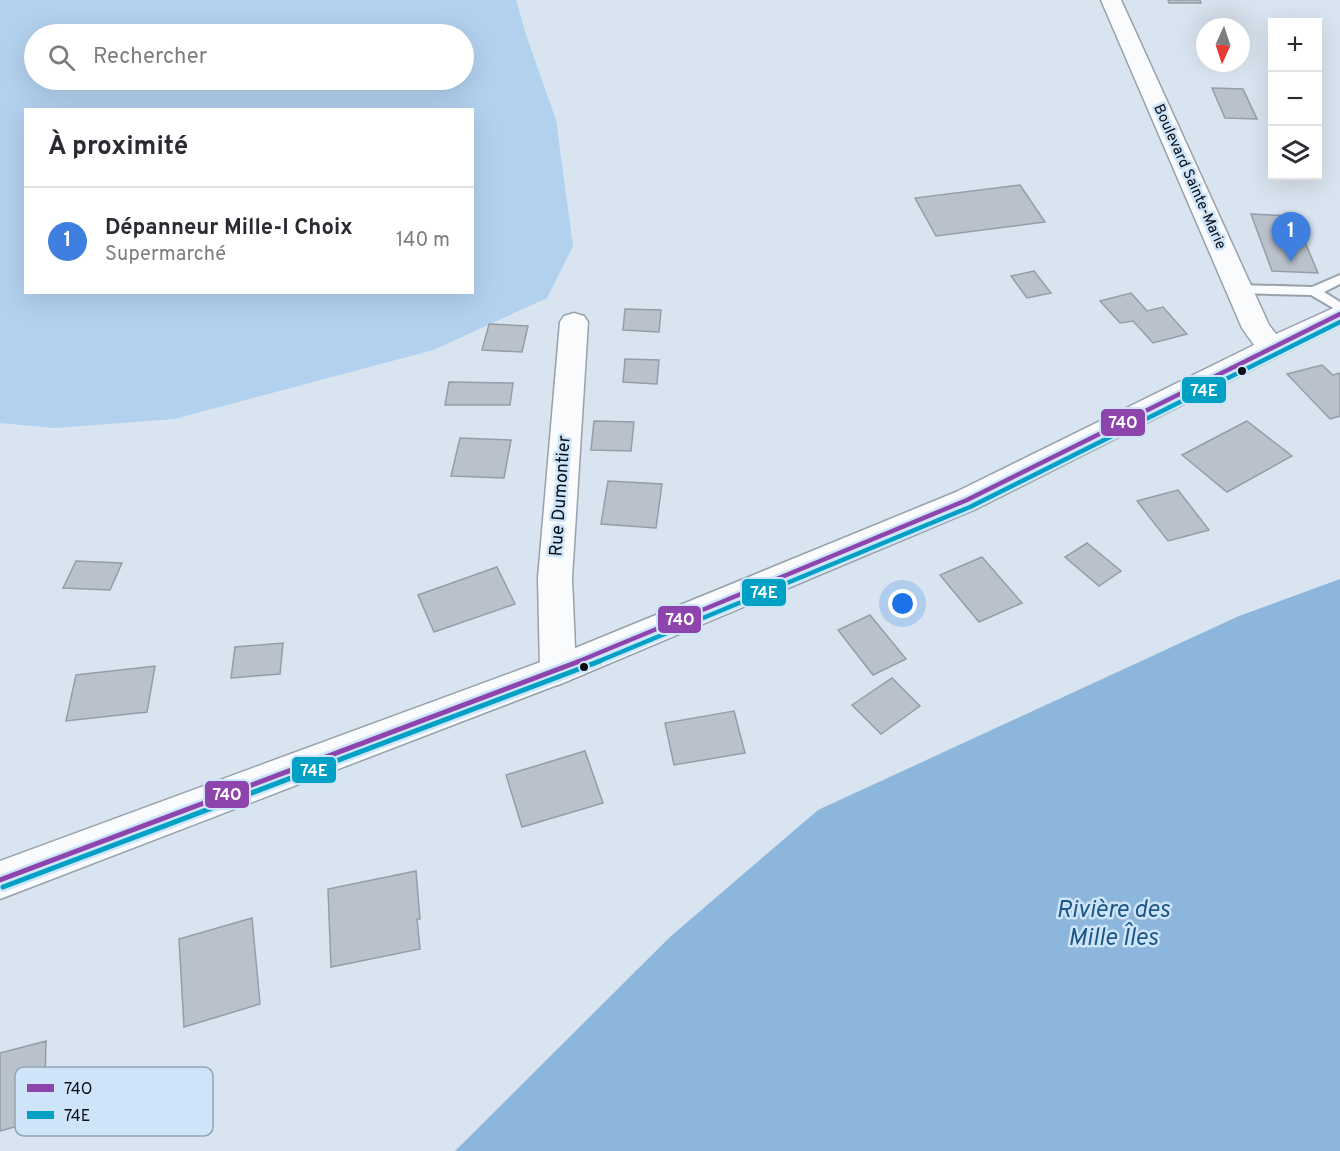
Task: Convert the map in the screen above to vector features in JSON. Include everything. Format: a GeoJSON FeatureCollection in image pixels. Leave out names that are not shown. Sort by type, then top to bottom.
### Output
{"type":"FeatureCollection","features":[{"type":"Feature","properties":{"kind":"street","name":"Boulevard Sainte-Marie"},"geometry":{"type":"LineString","coordinates":[[1111,0],[1259,334],[1275,347]]}},
{"type":"Feature","properties":{"kind":"street"},"geometry":{"type":"LineString","coordinates":[[0,880],[558,670],[967,500],[1340,314]]}},
{"type":"Feature","properties":{"kind":"street","name":"Rue Dumontier"},"geometry":{"type":"LineString","coordinates":[[558,670],[555,578],[574,322]]}},
{"type":"Feature","properties":{"kind":"lane"},"geometry":{"type":"LineString","coordinates":[[1238,289],[1314,291],[1340,279]]}},
{"type":"Feature","properties":{"kind":"lane"},"geometry":{"type":"LineString","coordinates":[[1314,291],[1340,308]]}},
{"type":"Feature","properties":{"kind":"shaded area"},"geometry":{"type":"Polygon","coordinates":[[[0,0],[516,0],[556,120],[573,246],[547,298],[433,350],[174,419],[55,428],[0,423],[0,0]]]}},
{"type":"Feature","properties":{"kind":"water","name":"Rivière des Mille Îles"},"geometry":{"type":"Polygon","coordinates":[[[1340,579],[1340,1151],[455,1151],[670,937],[818,810],[1239,616],[1340,579]]]}},
{"type":"Feature","properties":{"kind":"building"},"geometry":{"type":"Polygon","coordinates":[[[1168,0],[1200,0],[1201,3],[1169,3],[1168,0]]]}},
{"type":"Feature","properties":{"kind":"building"},"geometry":{"type":"Polygon","coordinates":[[[1212,88],[1243,89],[1257,119],[1225,118],[1212,88]]]}},
{"type":"Feature","properties":{"kind":"building"},"geometry":{"type":"Polygon","coordinates":[[[1020,185],[1045,222],[936,236],[915,198],[1020,185]]]}},
{"type":"Feature","properties":{"kind":"building"},"geometry":{"type":"Polygon","coordinates":[[[1251,214],[1294,216],[1318,273],[1272,271],[1251,214]]]}},
{"type":"Feature","properties":{"kind":"building"},"geometry":{"type":"Polygon","coordinates":[[[1034,271],[1051,293],[1027,298],[1011,276],[1034,271]]]}},
{"type":"Feature","properties":{"kind":"building"},"geometry":{"type":"Polygon","coordinates":[[[1131,293],[1147,311],[1163,307],[1187,334],[1153,343],[1133,321],[1120,323],[1100,301],[1131,293]]]}},
{"type":"Feature","properties":{"kind":"building"},"geometry":{"type":"Polygon","coordinates":[[[625,309],[661,310],[659,332],[623,330],[625,309]]]}},
{"type":"Feature","properties":{"kind":"building"},"geometry":{"type":"Polygon","coordinates":[[[489,324],[528,326],[522,352],[482,350],[489,324]]]}},
{"type":"Feature","properties":{"kind":"building"},"geometry":{"type":"Polygon","coordinates":[[[625,359],[659,360],[657,384],[623,382],[625,359]]]}},
{"type":"Feature","properties":{"kind":"building"},"geometry":{"type":"Polygon","coordinates":[[[1322,365],[1333,375],[1340,373],[1340,416],[1330,419],[1287,374],[1322,365]]]}},
{"type":"Feature","properties":{"kind":"building"},"geometry":{"type":"Polygon","coordinates":[[[449,382],[513,383],[510,405],[445,405],[449,382]]]}},
{"type":"Feature","properties":{"kind":"building"},"geometry":{"type":"Polygon","coordinates":[[[594,421],[634,422],[631,451],[591,450],[594,421]]]}},
{"type":"Feature","properties":{"kind":"building"},"geometry":{"type":"Polygon","coordinates":[[[1247,421],[1292,456],[1227,492],[1182,455],[1247,421]]]}},
{"type":"Feature","properties":{"kind":"building"},"geometry":{"type":"Polygon","coordinates":[[[460,438],[511,440],[504,478],[451,476],[460,438]]]}},
{"type":"Feature","properties":{"kind":"building"},"geometry":{"type":"Polygon","coordinates":[[[608,481],[662,484],[656,528],[601,524],[608,481]]]}},
{"type":"Feature","properties":{"kind":"building"},"geometry":{"type":"Polygon","coordinates":[[[1178,490],[1209,530],[1168,541],[1137,501],[1178,490]]]}},
{"type":"Feature","properties":{"kind":"building"},"geometry":{"type":"Polygon","coordinates":[[[1087,543],[1121,571],[1099,586],[1065,557],[1087,543]]]}},
{"type":"Feature","properties":{"kind":"building"},"geometry":{"type":"Polygon","coordinates":[[[982,557],[1022,603],[979,622],[940,575],[982,557]]]}},
{"type":"Feature","properties":{"kind":"building"},"geometry":{"type":"Polygon","coordinates":[[[76,561],[122,563],[110,590],[63,588],[76,561]]]}},
{"type":"Feature","properties":{"kind":"building"},"geometry":{"type":"Polygon","coordinates":[[[497,567],[515,604],[434,632],[418,595],[497,567]]]}},
{"type":"Feature","properties":{"kind":"building"},"geometry":{"type":"Polygon","coordinates":[[[870,615],[906,659],[873,675],[838,630],[870,615]]]}},
{"type":"Feature","properties":{"kind":"building"},"geometry":{"type":"Polygon","coordinates":[[[283,643],[280,674],[231,678],[235,647],[283,643]]]}},
{"type":"Feature","properties":{"kind":"building"},"geometry":{"type":"Polygon","coordinates":[[[155,666],[147,712],[66,721],[76,675],[155,666]]]}},
{"type":"Feature","properties":{"kind":"building"},"geometry":{"type":"Polygon","coordinates":[[[892,678],[920,706],[881,734],[852,705],[892,678]]]}},
{"type":"Feature","properties":{"kind":"building"},"geometry":{"type":"Polygon","coordinates":[[[734,711],[745,753],[674,765],[665,723],[734,711]]]}},
{"type":"Feature","properties":{"kind":"building"},"geometry":{"type":"Polygon","coordinates":[[[585,751],[603,803],[522,827],[506,775],[585,751]]]}},
{"type":"Feature","properties":{"kind":"building"},"geometry":{"type":"Polygon","coordinates":[[[416,871],[420,949],[331,967],[328,889],[416,871]]]}},
{"type":"Feature","properties":{"kind":"building"},"geometry":{"type":"Polygon","coordinates":[[[252,918],[260,1004],[184,1027],[179,939],[252,918]]]}},
{"type":"Feature","properties":{"kind":"building"},"geometry":{"type":"Polygon","coordinates":[[[46,1041],[45,1067],[15,1067],[15,1127],[0,1131],[0,1053],[46,1041]]]}},
{"type":"Feature","properties":{"kind":"transit line","name":"74O"},"geometry":{"type":"LineString","coordinates":[[0,880],[558,670],[967,500],[1340,314]]}},
{"type":"Feature","properties":{"kind":"transit line","name":"74E"},"geometry":{"type":"LineString","coordinates":[[3,887],[561,677],[970,507],[1340,322]]}},
{"type":"Feature","properties":{"kind":"place","name":"Dépanneur Mille-I Choix"},"geometry":{"type":"Point","coordinates":[1291,262]}}]}
